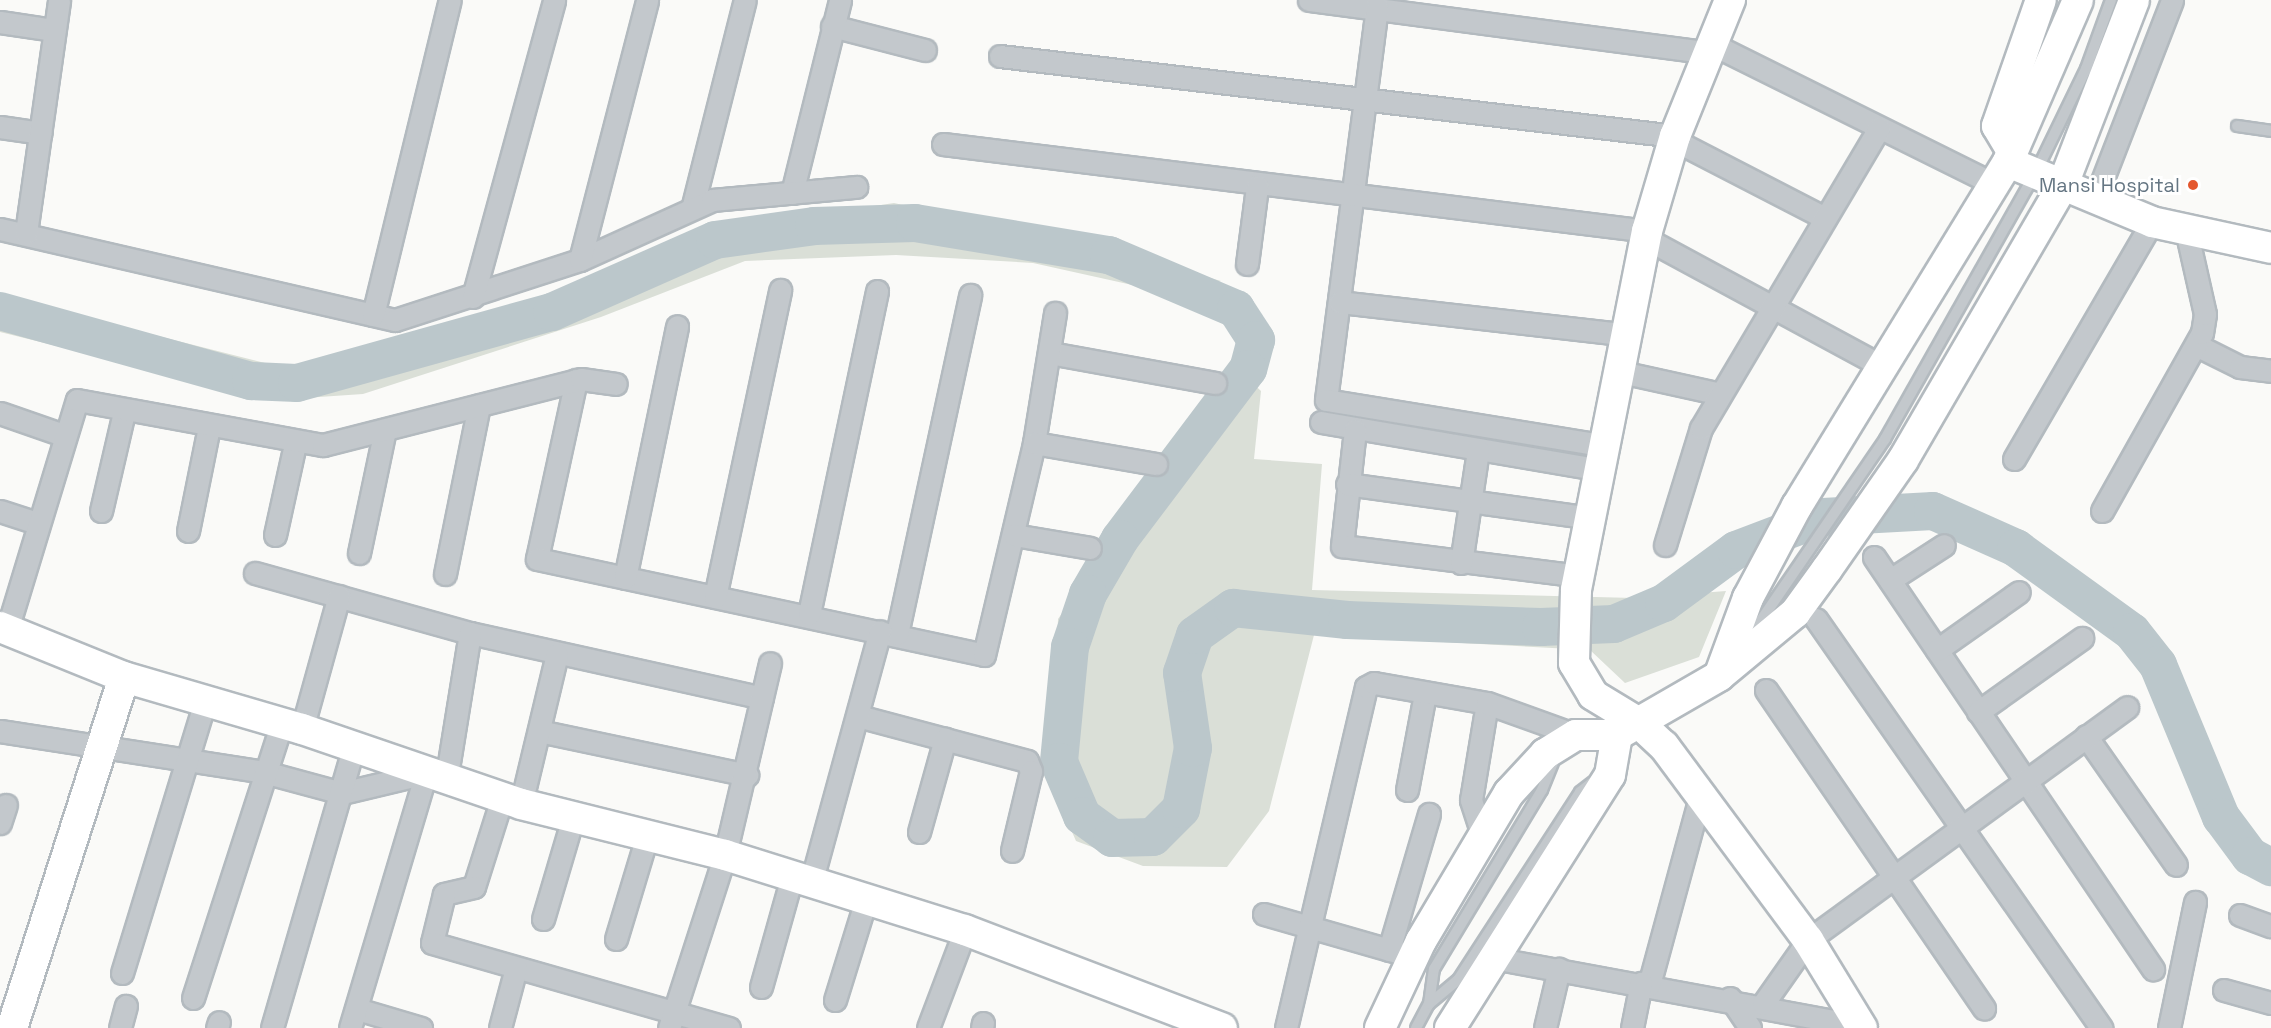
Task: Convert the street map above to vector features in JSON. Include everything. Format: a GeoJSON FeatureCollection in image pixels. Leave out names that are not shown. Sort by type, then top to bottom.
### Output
{"type":"FeatureCollection","features":[{"type":"Feature","properties":{"kind":"street"},"geometry":{"type":"LineString","coordinates":[[26,233],[59,0]]}},
{"type":"Feature","properties":{"kind":"street"},"geometry":{"type":"LineString","coordinates":[[373,315],[450,0]]}},
{"type":"Feature","properties":{"kind":"street"},"geometry":{"type":"LineString","coordinates":[[473,297],[554,0]]}},
{"type":"Feature","properties":{"kind":"street"},"geometry":{"type":"LineString","coordinates":[[580,260],[647,0]]}},
{"type":"Feature","properties":{"kind":"street"},"geometry":{"type":"LineString","coordinates":[[693,205],[745,0]]}},
{"type":"Feature","properties":{"kind":"street"},"geometry":{"type":"LineString","coordinates":[[792,193],[840,0]]}},
{"type":"Feature","properties":{"kind":"street"},"geometry":{"type":"LineString","coordinates":[[1309,0],[1710,49],[1879,129],[2035,174],[2152,222],[2271,248]]}},
{"type":"Feature","properties":{"kind":"street"},"geometry":{"type":"LineString","coordinates":[[1730,0],[1675,138],[1646,235],[1578,583],[1574,663],[1593,695],[1628,729],[1664,746],[1808,940],[1861,1027]]}},
{"type":"Feature","properties":{"kind":"street"},"geometry":{"type":"LineString","coordinates":[[2005,165],[1997,126],[2041,0]]}},
{"type":"Feature","properties":{"kind":"street"},"geometry":{"type":"LineString","coordinates":[[1719,676],[1748,598],[1797,506],[2005,165],[2078,0]]}},
{"type":"Feature","properties":{"kind":"street"},"geometry":{"type":"LineString","coordinates":[[1401,953],[1483,837],[1509,793],[1568,739],[1628,729],[1719,676],[1795,613],[1903,460],[2062,186],[2134,0]]}},
{"type":"Feature","properties":{"kind":"street"},"geometry":{"type":"LineString","coordinates":[[2094,199],[2172,0]]}},
{"type":"Feature","properties":{"kind":"street"},"geometry":{"type":"LineString","coordinates":[[1377,7],[1328,403],[1604,458]]}},
{"type":"Feature","properties":{"kind":"street"},"geometry":{"type":"LineString","coordinates":[[0,22],[54,30]]}},
{"type":"Feature","properties":{"kind":"street"},"geometry":{"type":"LineString","coordinates":[[832,26],[925,50]]}},
{"type":"Feature","properties":{"kind":"street"},"geometry":{"type":"LineString","coordinates":[[1000,56],[1365,96],[1675,138],[1825,218]]}},
{"type":"Feature","properties":{"kind":"street"},"geometry":{"type":"LineString","coordinates":[[0,127],[41,133]]}},
{"type":"Feature","properties":{"kind":"street"},"geometry":{"type":"LineString","coordinates":[[1665,545],[1692,449],[1720,394],[1879,129]]}},
{"type":"Feature","properties":{"kind":"street"},"geometry":{"type":"LineString","coordinates":[[943,144],[1646,235],[1882,366]]}},
{"type":"Feature","properties":{"kind":"street"},"geometry":{"type":"LineString","coordinates":[[1247,264],[1257,186]]}},
{"type":"Feature","properties":{"kind":"street"},"geometry":{"type":"LineString","coordinates":[[0,229],[26,233],[395,320],[473,297],[580,260],[693,205],[856,187]]}},
{"type":"Feature","properties":{"kind":"street"},"geometry":{"type":"LineString","coordinates":[[2014,459],[2152,222]]}},
{"type":"Feature","properties":{"kind":"street"},"geometry":{"type":"LineString","coordinates":[[2102,511],[2196,345],[2205,314],[2186,230]]}},
{"type":"Feature","properties":{"kind":"street"},"geometry":{"type":"LineString","coordinates":[[715,597],[780,290]]}},
{"type":"Feature","properties":{"kind":"street"},"geometry":{"type":"LineString","coordinates":[[809,614],[877,291]]}},
{"type":"Feature","properties":{"kind":"street"},"geometry":{"type":"LineString","coordinates":[[761,987],[802,880],[889,633],[970,294]]}},
{"type":"Feature","properties":{"kind":"street"},"geometry":{"type":"LineString","coordinates":[[1340,302],[1628,335]]}},
{"type":"Feature","properties":{"kind":"street"},"geometry":{"type":"LineString","coordinates":[[576,380],[535,557],[625,578],[809,614],[987,653],[1034,442],[1055,313]]}},
{"type":"Feature","properties":{"kind":"street"},"geometry":{"type":"LineString","coordinates":[[625,578],[678,326]]}},
{"type":"Feature","properties":{"kind":"street"},"geometry":{"type":"LineString","coordinates":[[2196,345],[2240,367],[2271,371]]}},
{"type":"Feature","properties":{"kind":"street"},"geometry":{"type":"LineString","coordinates":[[1050,353],[1215,383]]}},
{"type":"Feature","properties":{"kind":"street"},"geometry":{"type":"LineString","coordinates":[[1621,372],[1720,394]]}},
{"type":"Feature","properties":{"kind":"street"},"geometry":{"type":"LineString","coordinates":[[616,384],[576,380],[323,446],[295,444],[124,412],[77,400],[63,435],[4,628],[124,677],[292,727],[512,801],[725,855],[965,930],[1222,1028]]}},
{"type":"Feature","properties":{"kind":"street"},"geometry":{"type":"LineString","coordinates":[[445,574],[479,405]]}},
{"type":"Feature","properties":{"kind":"street"},"geometry":{"type":"LineString","coordinates":[[101,511],[124,412]]}},
{"type":"Feature","properties":{"kind":"street"},"geometry":{"type":"LineString","coordinates":[[0,413],[63,435]]}},
{"type":"Feature","properties":{"kind":"street"},"geometry":{"type":"LineString","coordinates":[[1321,422],[1355,430],[1478,450],[1604,458]]}},
{"type":"Feature","properties":{"kind":"street"},"geometry":{"type":"LineString","coordinates":[[188,531],[209,427]]}},
{"type":"Feature","properties":{"kind":"street"},"geometry":{"type":"LineString","coordinates":[[359,553],[386,430]]}},
{"type":"Feature","properties":{"kind":"street"},"geometry":{"type":"LineString","coordinates":[[1355,430],[1347,484],[1342,546],[1578,583]]}},
{"type":"Feature","properties":{"kind":"street"},"geometry":{"type":"LineString","coordinates":[[1034,442],[1156,464]]}},
{"type":"Feature","properties":{"kind":"street"},"geometry":{"type":"LineString","coordinates":[[275,535],[295,444]]}},
{"type":"Feature","properties":{"kind":"street"},"geometry":{"type":"LineString","coordinates":[[1461,563],[1478,450]]}},
{"type":"Feature","properties":{"kind":"street"},"geometry":{"type":"LineString","coordinates":[[1347,484],[1470,503],[1591,518]]}},
{"type":"Feature","properties":{"kind":"street"},"geometry":{"type":"LineString","coordinates":[[0,511],[36,523]]}},
{"type":"Feature","properties":{"kind":"street"},"geometry":{"type":"LineString","coordinates":[[1014,535],[1090,548]]}},
{"type":"Feature","properties":{"kind":"street"},"geometry":{"type":"LineString","coordinates":[[1890,580],[1944,544]]}},
{"type":"Feature","properties":{"kind":"street"},"geometry":{"type":"LineString","coordinates":[[1874,557],[2024,782],[2153,969]]}},
{"type":"Feature","properties":{"kind":"street"},"geometry":{"type":"LineString","coordinates":[[255,573],[470,633],[762,698]]}},
{"type":"Feature","properties":{"kind":"street"},"geometry":{"type":"LineString","coordinates":[[1937,650],[2019,592]]}},
{"type":"Feature","properties":{"kind":"street"},"geometry":{"type":"LineString","coordinates":[[193,998],[264,772],[292,727],[339,596]]}},
{"type":"Feature","properties":{"kind":"street"},"geometry":{"type":"LineString","coordinates":[[1816,619],[1957,829],[2101,1028]]}},
{"type":"Feature","properties":{"kind":"street"},"geometry":{"type":"LineString","coordinates":[[421,1028],[354,1019],[436,777],[470,633]]}},
{"type":"Feature","properties":{"kind":"street"},"geometry":{"type":"LineString","coordinates":[[1977,712],[2082,638]]}},
{"type":"Feature","properties":{"kind":"street"},"geometry":{"type":"LineString","coordinates":[[557,654],[539,731],[512,801],[474,887],[446,891],[431,940],[672,1020],[729,1028]]}},
{"type":"Feature","properties":{"kind":"street"},"geometry":{"type":"LineString","coordinates":[[672,1020],[725,855],[747,775],[770,663]]}},
{"type":"Feature","properties":{"kind":"street"},"geometry":{"type":"LineString","coordinates":[[8,1026],[106,746],[124,677]]}},
{"type":"Feature","properties":{"kind":"street"},"geometry":{"type":"LineString","coordinates":[[1286,1028],[1366,687],[1374,683],[1425,694],[1487,703],[1568,739]]}},
{"type":"Feature","properties":{"kind":"street"},"geometry":{"type":"LineString","coordinates":[[1766,690],[1890,878],[1984,1008]]}},
{"type":"Feature","properties":{"kind":"street"},"geometry":{"type":"LineString","coordinates":[[1407,790],[1425,694]]}},
{"type":"Feature","properties":{"kind":"street"},"geometry":{"type":"LineString","coordinates":[[122,974],[205,702]]}},
{"type":"Feature","properties":{"kind":"street"},"geometry":{"type":"LineString","coordinates":[[1483,837],[1471,800],[1487,703]]}},
{"type":"Feature","properties":{"kind":"street"},"geometry":{"type":"LineString","coordinates":[[1762,1004],[1808,940],[2127,706]]}},
{"type":"Feature","properties":{"kind":"street"},"geometry":{"type":"LineString","coordinates":[[858,716],[1028,761],[1031,771],[1012,851]]}},
{"type":"Feature","properties":{"kind":"street"},"geometry":{"type":"LineString","coordinates":[[1450,1028],[1611,775],[1628,729]]}},
{"type":"Feature","properties":{"kind":"street"},"geometry":{"type":"LineString","coordinates":[[0,731],[264,772],[342,793],[436,777]]}},
{"type":"Feature","properties":{"kind":"street"},"geometry":{"type":"LineString","coordinates":[[539,731],[747,775]]}},
{"type":"Feature","properties":{"kind":"street"},"geometry":{"type":"LineString","coordinates":[[2086,736],[2176,865]]}},
{"type":"Feature","properties":{"kind":"street"},"geometry":{"type":"LineString","coordinates":[[920,832],[945,739]]}},
{"type":"Feature","properties":{"kind":"street"},"geometry":{"type":"LineString","coordinates":[[272,1028],[353,749]]}},
{"type":"Feature","properties":{"kind":"street"},"geometry":{"type":"LineString","coordinates":[[1632,1028],[1700,797]]}},
{"type":"Feature","properties":{"kind":"street"},"geometry":{"type":"LineString","coordinates":[[1380,1028],[1401,953],[1429,814]]}},
{"type":"Feature","properties":{"kind":"street"},"geometry":{"type":"LineString","coordinates":[[543,919],[573,818]]}},
{"type":"Feature","properties":{"kind":"street"},"geometry":{"type":"LineString","coordinates":[[616,939],[647,836]]}},
{"type":"Feature","properties":{"kind":"street"},"geometry":{"type":"LineString","coordinates":[[835,1000],[866,900]]}},
{"type":"Feature","properties":{"kind":"street"},"geometry":{"type":"LineString","coordinates":[[2169,1028],[2195,902]]}},
{"type":"Feature","properties":{"kind":"street"},"geometry":{"type":"LineString","coordinates":[[1264,914],[1401,953]]}},
{"type":"Feature","properties":{"kind":"street"},"geometry":{"type":"LineString","coordinates":[[2240,915],[2271,926]]}},
{"type":"Feature","properties":{"kind":"street"},"geometry":{"type":"LineString","coordinates":[[928,1028],[965,930]]}},
{"type":"Feature","properties":{"kind":"street"},"geometry":{"type":"LineString","coordinates":[[1493,958],[1762,1004],[1861,1027]]}},
{"type":"Feature","properties":{"kind":"street"},"geometry":{"type":"LineString","coordinates":[[500,1028],[516,968]]}},
{"type":"Feature","properties":{"kind":"street"},"geometry":{"type":"LineString","coordinates":[[1545,1028],[1559,969]]}},
{"type":"Feature","properties":{"kind":"street"},"geometry":{"type":"LineString","coordinates":[[2224,990],[2271,1003]]}},
{"type":"Feature","properties":{"kind":"street"},"geometry":{"type":"LineString","coordinates":[[1730,999],[1750,1028]]}},
{"type":"Feature","properties":{"kind":"street"},"geometry":{"type":"LineString","coordinates":[[120,1028],[126,1006]]}},
{"type":"Feature","properties":{"kind":"lane"},"geometry":{"type":"LineString","coordinates":[[1719,676],[1790,583],[1885,439],[2035,174],[2086,69],[2111,0]]}},
{"type":"Feature","properties":{"kind":"lane"},"geometry":{"type":"LineString","coordinates":[[2237,126],[2271,131]]}},
{"type":"Feature","properties":{"kind":"lane"},"geometry":{"type":"LineString","coordinates":[[1416,1028],[1429,1004],[1434,969],[1542,790],[1568,739]]}},
{"type":"Feature","properties":{"kind":"lane"},"geometry":{"type":"LineString","coordinates":[[1429,1004],[1458,980],[1580,792],[1611,775]]}},
{"type":"Feature","properties":{"kind":"shaded area"},"geometry":{"type":"Polygon","coordinates":[[[894,203],[1130,255],[1221,281],[1182,296],[1033,263],[896,255],[745,261],[601,317],[363,394],[275,400],[0,332],[0,296],[297,371],[485,317],[732,228],[894,203]]]}},
{"type":"Feature","properties":{"kind":"shaded area"},"geometry":{"type":"Polygon","coordinates":[[[1235,366],[1261,391],[1254,459],[1322,464],[1312,590],[1635,598],[1726,591],[1699,657],[1625,683],[1590,650],[1314,635],[1269,811],[1227,867],[1143,866],[1076,841],[1052,786],[1058,619],[1235,366]]]}},
{"type":"Feature","properties":{"kind":"waterway"},"geometry":{"type":"LineString","coordinates":[[0,311],[251,381],[297,383],[552,312],[715,240],[814,226],[915,223],[1109,255],[1236,309],[1256,340],[1248,369],[1120,539],[1088,594],[1070,647],[1059,762],[1082,816],[1112,838],[1153,837],[1181,809],[1193,748],[1182,673],[1195,635],[1233,608],[1347,620],[1541,627],[1614,624],[1664,603],[1736,550],[1823,517],[1933,511],[2016,548],[2132,632],[2158,665],[2221,817],[2250,856],[2271,867]]}},
{"type":"Feature","properties":{"kind":"place","name":"Mansi Hospital"},"geometry":{"type":"Point","coordinates":[2193,185]}}]}
